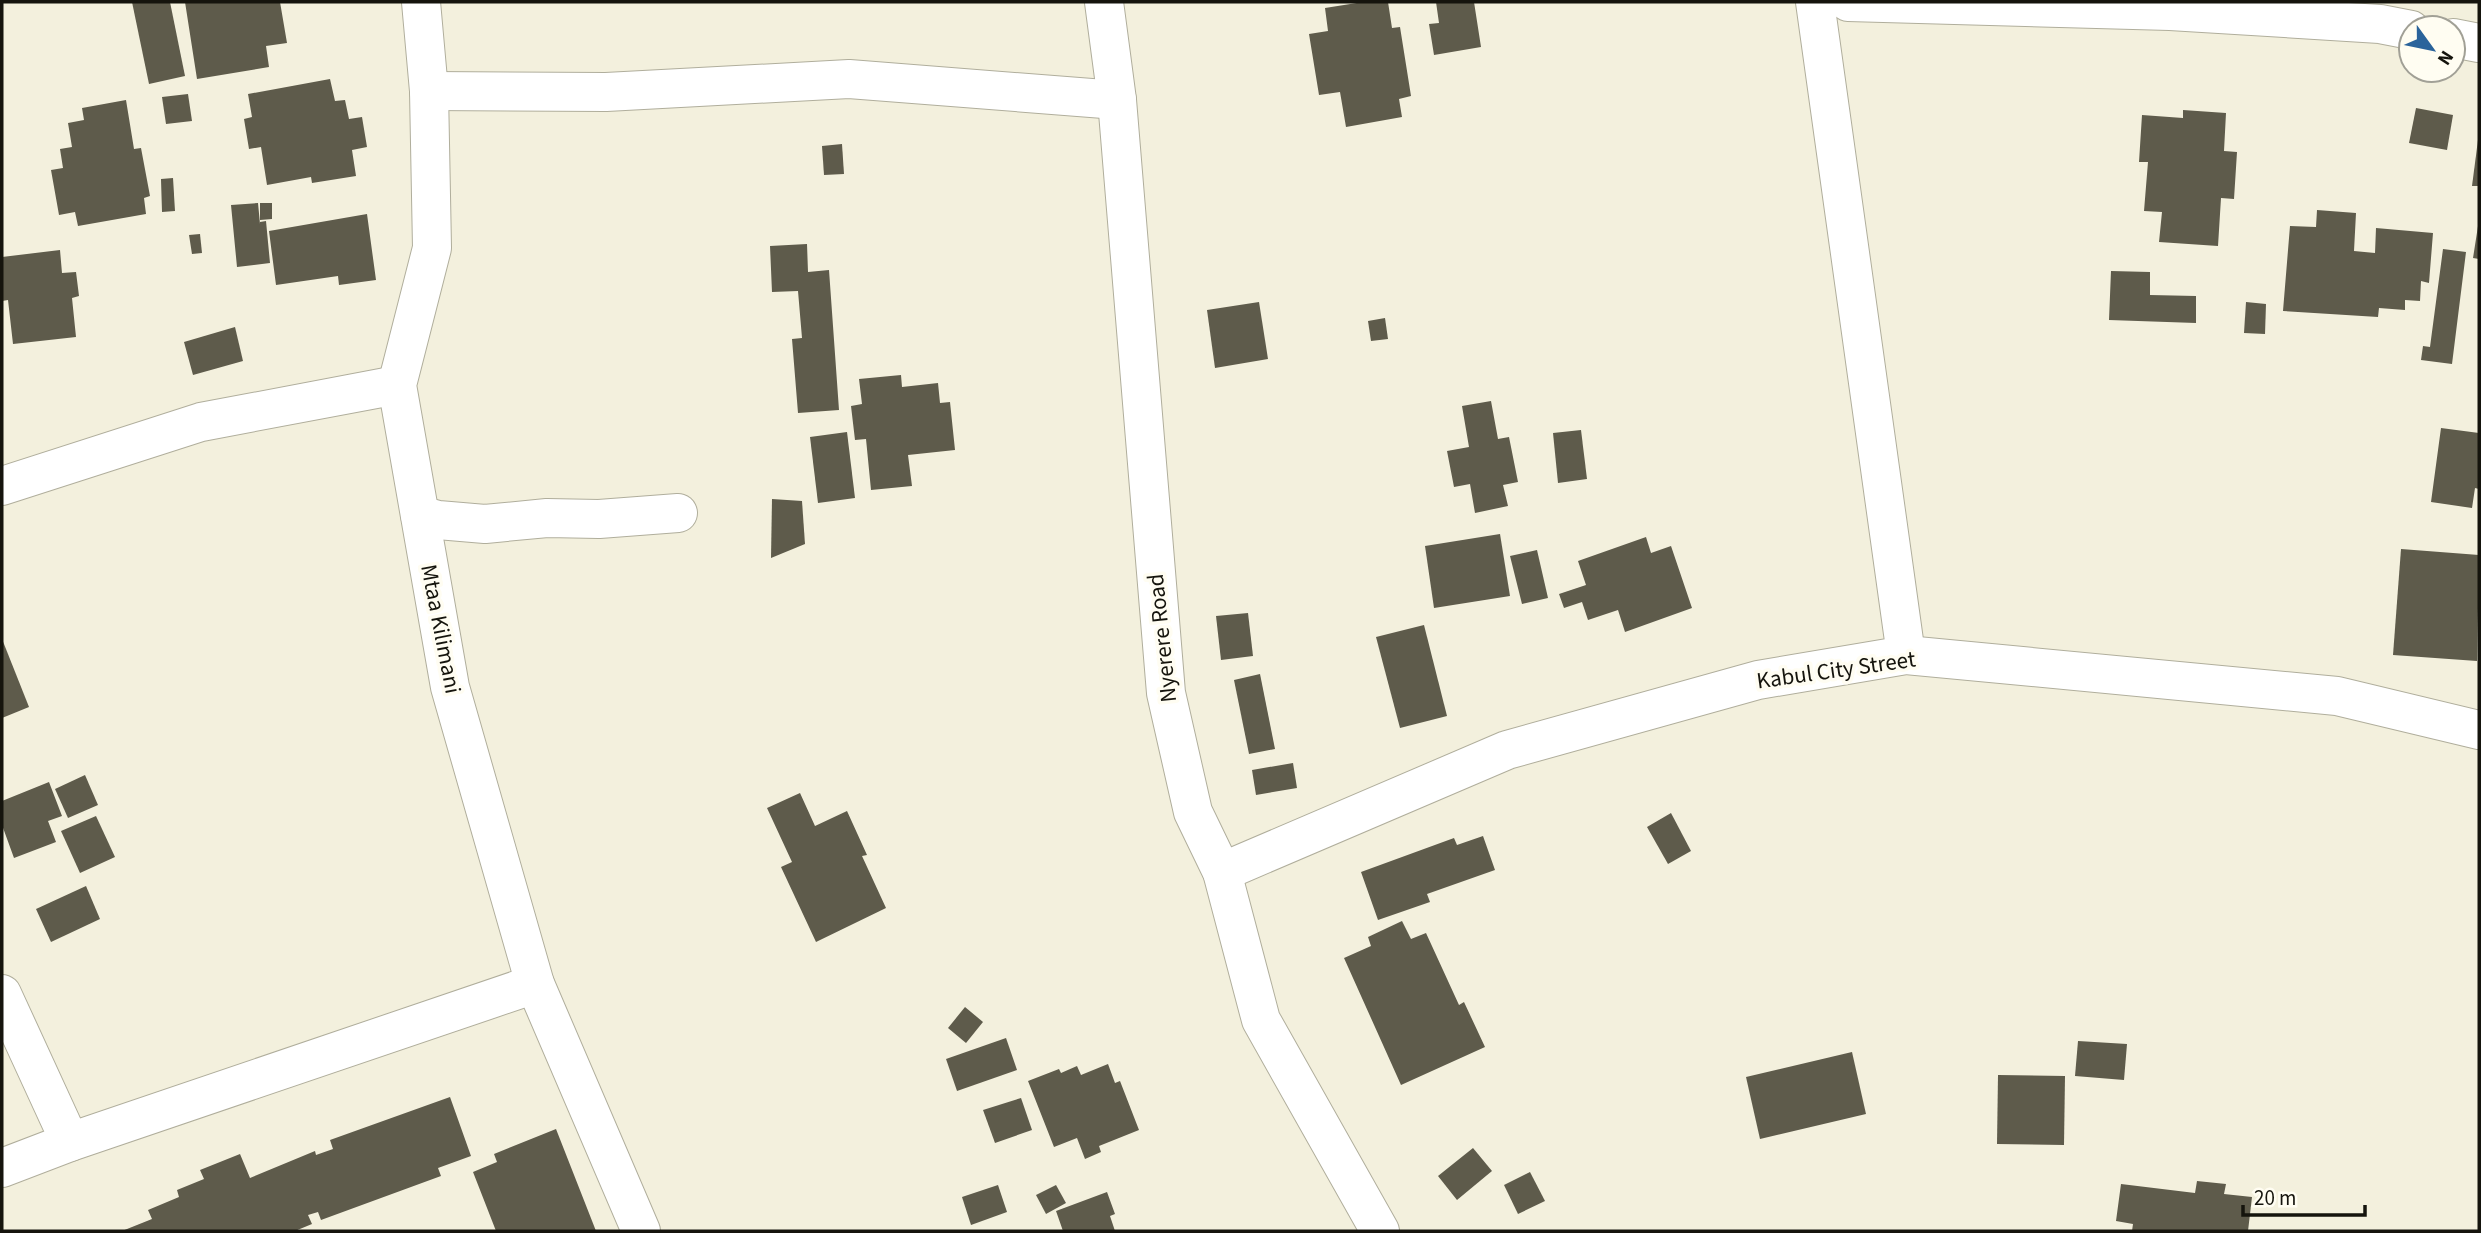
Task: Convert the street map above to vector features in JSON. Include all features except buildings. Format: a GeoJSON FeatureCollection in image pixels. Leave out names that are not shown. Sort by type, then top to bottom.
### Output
{"type":"FeatureCollection","features":[{"type":"Feature","properties":{"kind":"street","name":"Mtaa Kilimani"},"geometry":{"type":"LineString","coordinates":[[421,2],[429,91],[432,248],[397,385],[450,687],[535,984],[641,1231]]}},
{"type":"Feature","properties":{"kind":"street","name":"Nyerere Road"},"geometry":{"type":"LineString","coordinates":[[1104,2],[1117,100],[1166,692],[1193,811],[1222,872],[1261,1020],[1380,1231]]}},
{"type":"Feature","properties":{"kind":"street"},"geometry":{"type":"LineString","coordinates":[[1815,2],[1906,655]]}},
{"type":"Feature","properties":{"kind":"street"},"geometry":{"type":"LineString","coordinates":[[1848,2],[2170,11],[2397,27]]}},
{"type":"Feature","properties":{"kind":"street"},"geometry":{"type":"LineString","coordinates":[[429,91],[606,92],[849,79],[1117,100]]}},
{"type":"Feature","properties":{"kind":"street"},"geometry":{"type":"LineString","coordinates":[[2,486],[201,422],[397,385]]}},
{"type":"Feature","properties":{"kind":"street"},"geometry":{"type":"LineString","coordinates":[[420,515],[438,520],[485,524],[547,518],[599,519],[678,513]]}},
{"type":"Feature","properties":{"kind":"street","name":"Kabul City Street"},"geometry":{"type":"LineString","coordinates":[[1222,872],[1507,750],[1758,680],[1906,655],[2337,696],[2479,730]]}},
{"type":"Feature","properties":{"kind":"street"},"geometry":{"type":"LineString","coordinates":[[2,1168],[70,1142],[535,984]]}},
{"type":"Feature","properties":{"kind":"street"},"geometry":{"type":"LineString","coordinates":[[2,994],[70,1142]]}}]}
